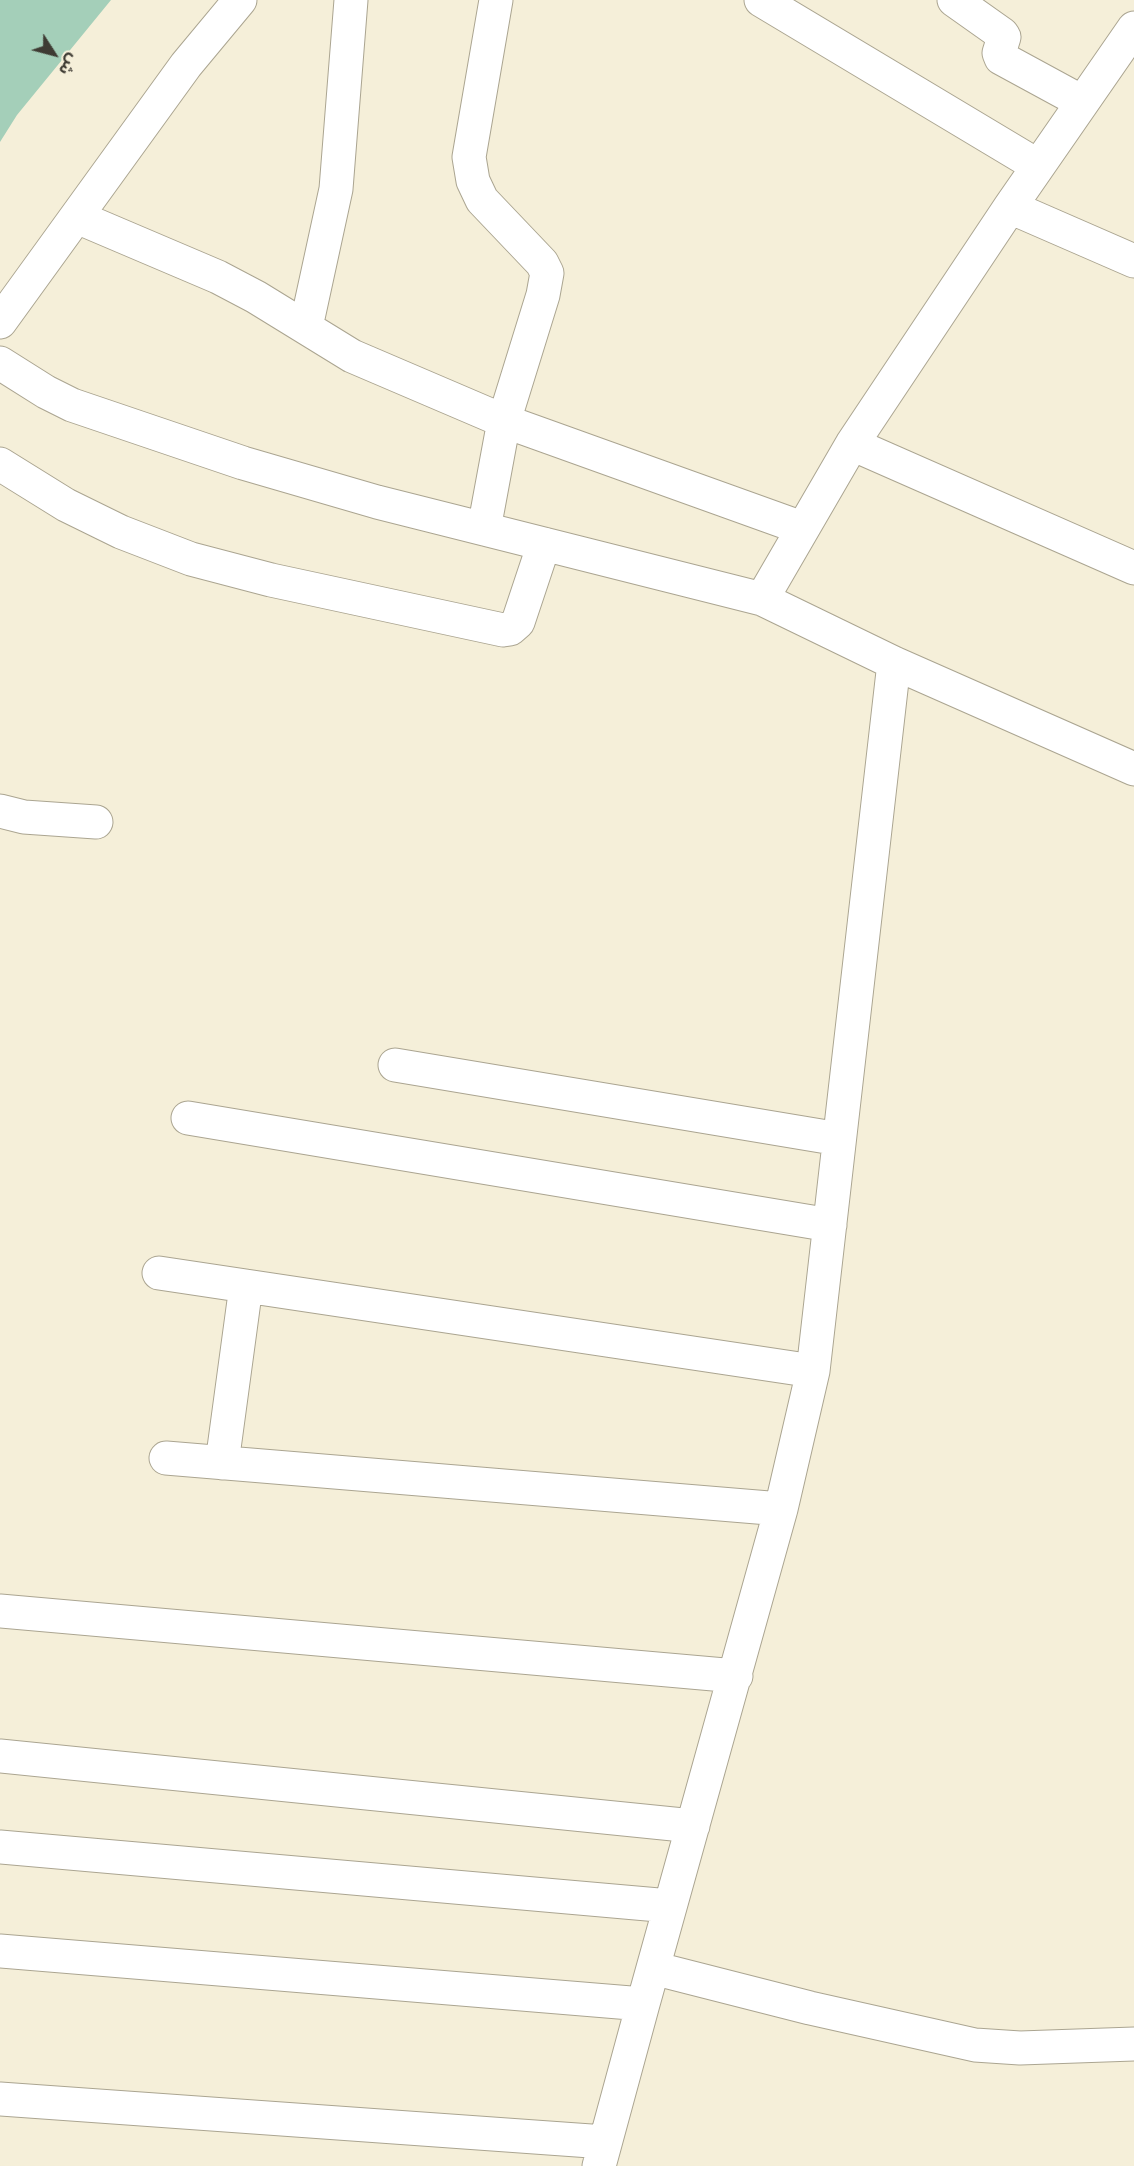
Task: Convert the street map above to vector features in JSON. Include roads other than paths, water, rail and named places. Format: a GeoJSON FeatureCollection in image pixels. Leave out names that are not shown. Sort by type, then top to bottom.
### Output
{"type":"FeatureCollection","features":[{"type":"Feature","properties":{"kind":"street"},"geometry":{"type":"LineString","coordinates":[[0,322],[186,65],[240,0]]}},
{"type":"Feature","properties":{"kind":"street"},"geometry":{"type":"LineString","coordinates":[[306,327],[336,189],[351,0]]}},
{"type":"Feature","properties":{"kind":"street"},"geometry":{"type":"LineString","coordinates":[[484,529],[504,421],[543,295],[547,273],[542,263],[482,200],[473,181],[469,157],[496,0]]}},
{"type":"Feature","properties":{"kind":"street"},"geometry":{"type":"LineString","coordinates":[[761,0],[1038,166]]}},
{"type":"Feature","properties":{"kind":"street"},"geometry":{"type":"LineString","coordinates":[[954,0],[1002,34],[1004,38],[999,53],[1001,58],[1083,102]]}},
{"type":"Feature","properties":{"kind":"street"},"geometry":{"type":"LineString","coordinates":[[762,599],[852,444],[1010,207],[1134,28]]}},
{"type":"Feature","properties":{"kind":"street"},"geometry":{"type":"LineString","coordinates":[[1010,207],[1134,261]]}},
{"type":"Feature","properties":{"kind":"street"},"geometry":{"type":"LineString","coordinates":[[77,216],[218,277],[306,327],[351,356],[504,421],[802,528]]}},
{"type":"Feature","properties":{"kind":"street"},"geometry":{"type":"LineString","coordinates":[[0,363],[46,392],[98,415],[243,463],[377,502],[762,599],[894,663],[1134,769]]}},
{"type":"Feature","properties":{"kind":"street"},"geometry":{"type":"LineString","coordinates":[[852,444],[1134,568]]}},
{"type":"Feature","properties":{"kind":"street"},"geometry":{"type":"LineString","coordinates":[[0,464],[66,505],[121,532],[191,558],[271,580],[503,630],[510,629],[518,622],[544,544]]}},
{"type":"Feature","properties":{"kind":"street"},"geometry":{"type":"LineString","coordinates":[[0,2099],[602,2154],[736,1676],[781,1509],[813,1371],[894,663]]}},
{"type":"Feature","properties":{"kind":"street"},"geometry":{"type":"LineString","coordinates":[[0,811],[24,817],[96,822]]}},
{"type":"Feature","properties":{"kind":"street"},"geometry":{"type":"LineString","coordinates":[[395,1065],[839,1139]]}},
{"type":"Feature","properties":{"kind":"street"},"geometry":{"type":"LineString","coordinates":[[188,1118],[830,1225]]}},
{"type":"Feature","properties":{"kind":"street"},"geometry":{"type":"LineString","coordinates":[[159,1273],[813,1371]]}},
{"type":"Feature","properties":{"kind":"street"},"geometry":{"type":"LineString","coordinates":[[222,1462],[246,1286]]}},
{"type":"Feature","properties":{"kind":"street"},"geometry":{"type":"LineString","coordinates":[[166,1458],[781,1509]]}},
{"type":"Feature","properties":{"kind":"street"},"geometry":{"type":"LineString","coordinates":[[0,1611],[736,1676]]}},
{"type":"Feature","properties":{"kind":"street"},"geometry":{"type":"LineString","coordinates":[[0,1756],[693,1826]]}},
{"type":"Feature","properties":{"kind":"street"},"geometry":{"type":"LineString","coordinates":[[0,1847],[670,1906]]}},
{"type":"Feature","properties":{"kind":"street"},"geometry":{"type":"LineString","coordinates":[[0,1951],[643,2004]]}},
{"type":"Feature","properties":{"kind":"street"},"geometry":{"type":"LineString","coordinates":[[653,1968],[810,2008],[975,2045],[1020,2048],[1134,2044]]}}]}
